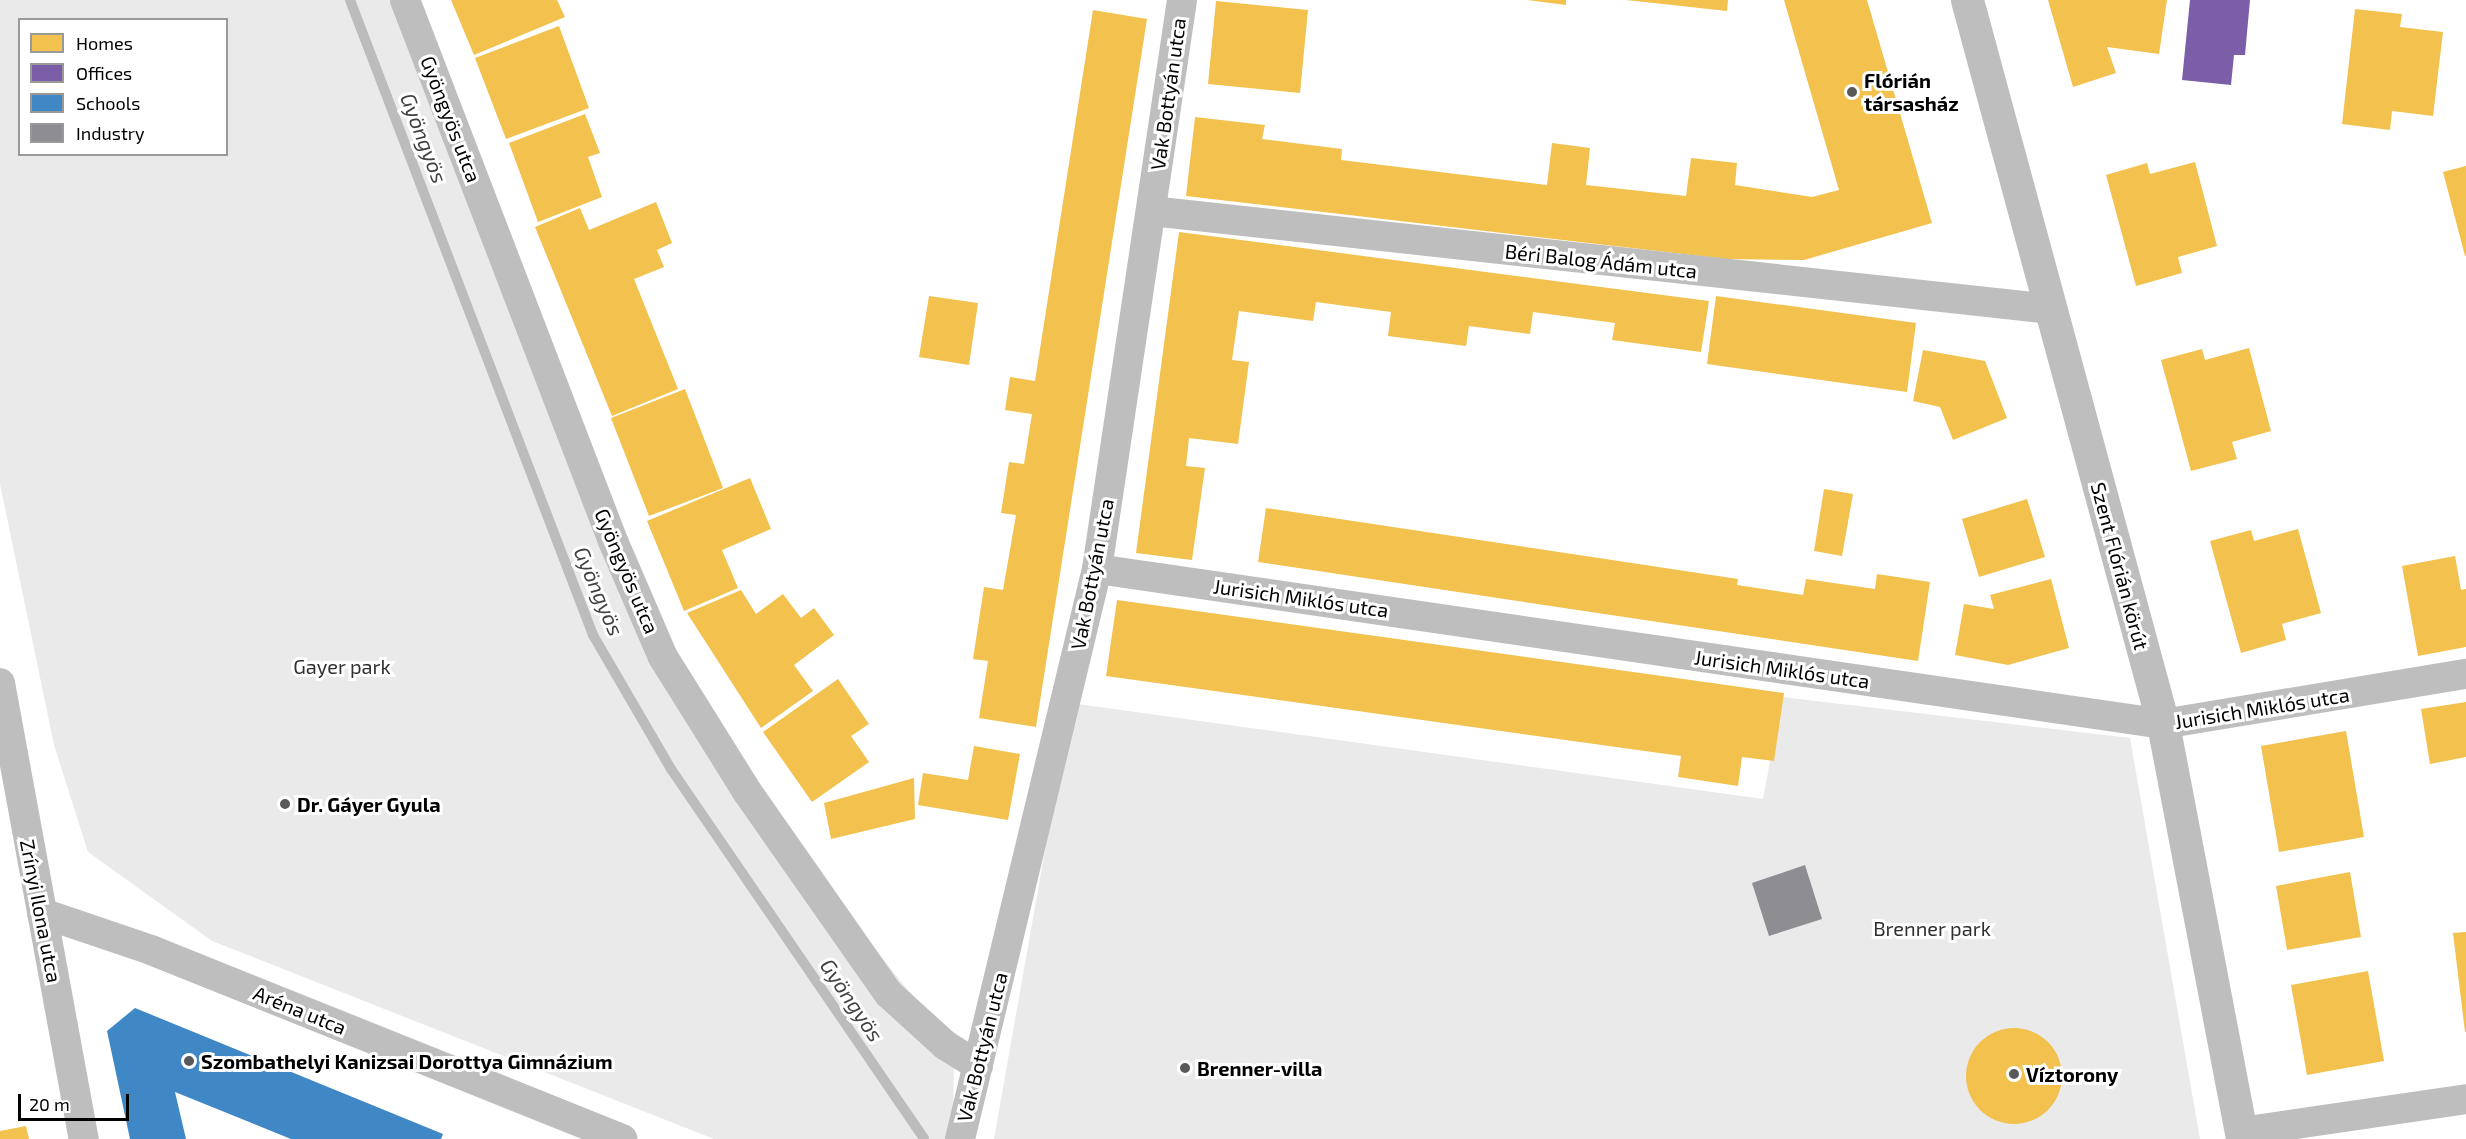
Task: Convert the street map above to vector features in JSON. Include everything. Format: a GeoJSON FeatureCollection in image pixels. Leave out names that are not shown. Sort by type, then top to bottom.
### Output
{"type":"FeatureCollection","features":[{"type":"Feature","properties":{"kind":"street","name":"Gyöngyös utca"},"geometry":{"type":"LineString","coordinates":[[405,0],[613,541],[663,657],[748,793],[889,994],[945,1045],[978,1066]]}},
{"type":"Feature","properties":{"kind":"street","name":"Vak Bottyán utca"},"geometry":{"type":"LineString","coordinates":[[962,1131],[1096,569],[1182,0]]}},
{"type":"Feature","properties":{"kind":"street","name":"Szent Flórián körút"},"geometry":{"type":"LineString","coordinates":[[1966,0],[2052,309],[2163,724],[2242,1136]]}},
{"type":"Feature","properties":{"kind":"street","name":"Béri Balog Ádám utca"},"geometry":{"type":"LineString","coordinates":[[1151,211],[2052,309]]}},
{"type":"Feature","properties":{"kind":"street","name":"Jurisich Miklós utca"},"geometry":{"type":"LineString","coordinates":[[1096,569],[2163,724],[2466,674]]}},
{"type":"Feature","properties":{"kind":"street","name":"Zrínyi Ilona utca"},"geometry":{"type":"LineString","coordinates":[[0,683],[13,833],[42,913],[84,1139]]}},
{"type":"Feature","properties":{"kind":"street","name":"Aréna utca"},"geometry":{"type":"LineString","coordinates":[[42,913],[151,950],[622,1139]]}},
{"type":"Feature","properties":{"kind":"street"},"geometry":{"type":"LineString","coordinates":[[2242,1136],[2466,1099]]}},
{"type":"Feature","properties":{"kind":"green space","name":"Gayer park"},"geometry":{"type":"Polygon","coordinates":[[[0,0],[407,0],[602,512],[751,796],[954,1047],[953,1139],[714,1139],[212,941],[88,852],[54,745],[0,484],[0,0]]]}},
{"type":"Feature","properties":{"kind":"green space","name":"Brenner park"},"geometry":{"type":"Polygon","coordinates":[[[1782,697],[2130,738],[2200,1139],[994,1139],[1071,703],[1763,799],[1782,697]]]}},
{"type":"Feature","properties":{"kind":"building: Homes"},"geometry":{"type":"Polygon","coordinates":[[[451,0],[557,0],[565,17],[474,55],[451,0]]]}},
{"type":"Feature","properties":{"kind":"building: Homes"},"geometry":{"type":"Polygon","coordinates":[[[1527,0],[1566,0],[1566,5],[1527,0]]]}},
{"type":"Feature","properties":{"kind":"building: Homes"},"geometry":{"type":"Polygon","coordinates":[[[1626,0],[1728,0],[1727,11],[1626,0]]]}},
{"type":"Feature","properties":{"kind":"building: Homes"},"geometry":{"type":"Polygon","coordinates":[[[1784,0],[1867,0],[1932,223],[1804,260],[1726,259],[1186,196],[1195,117],[1265,125],[1262,139],[1342,149],[1341,160],[1547,185],[1552,143],[1590,148],[1586,185],[1686,196],[1691,158],[1737,163],[1735,185],[1812,197],[1839,190],[1784,0]]]}},
{"type":"Feature","properties":{"kind":"building: Homes"},"geometry":{"type":"Polygon","coordinates":[[[2048,0],[2167,0],[2159,54],[2107,47],[2116,73],[2073,87],[2048,0]]]}},
{"type":"Feature","properties":{"kind":"building: Homes"},"geometry":{"type":"Polygon","coordinates":[[[1216,1],[1308,10],[1300,93],[1208,84],[1216,1]]]}},
{"type":"Feature","properties":{"kind":"building: Homes"},"geometry":{"type":"Polygon","coordinates":[[[2355,9],[2402,14],[2400,27],[2443,32],[2433,116],[2392,111],[2390,130],[2342,124],[2355,9]]]}},
{"type":"Feature","properties":{"kind":"building: Homes"},"geometry":{"type":"Polygon","coordinates":[[[1093,10],[1147,19],[1036,727],[979,718],[988,661],[973,659],[984,587],[1003,590],[1016,515],[1001,513],[1009,462],[1024,464],[1032,414],[1005,410],[1010,377],[1035,381],[1093,10]]]}},
{"type":"Feature","properties":{"kind":"building: Homes"},"geometry":{"type":"Polygon","coordinates":[[[559,26],[589,108],[506,139],[475,58],[559,26]]]}},
{"type":"Feature","properties":{"kind":"building: Homes"},"geometry":{"type":"Polygon","coordinates":[[[585,114],[600,153],[588,157],[602,197],[538,222],[509,143],[585,114]]]}},
{"type":"Feature","properties":{"kind":"building: Homes"},"geometry":{"type":"Polygon","coordinates":[[[2195,162],[2217,246],[2178,257],[2182,273],[2136,286],[2106,175],[2147,163],[2150,174],[2195,162]]]}},
{"type":"Feature","properties":{"kind":"building: Homes"},"geometry":{"type":"Polygon","coordinates":[[[2466,166],[2466,256],[2465,256],[2443,172],[2466,166]]]}},
{"type":"Feature","properties":{"kind":"building: Homes"},"geometry":{"type":"Polygon","coordinates":[[[656,202],[672,243],[657,250],[664,267],[634,279],[678,389],[612,416],[535,227],[580,208],[589,230],[656,202]]]}},
{"type":"Feature","properties":{"kind":"building: Homes"},"geometry":{"type":"Polygon","coordinates":[[[1179,232],[1709,301],[1701,352],[1612,340],[1615,323],[1533,312],[1530,334],[1469,326],[1466,346],[1388,336],[1391,312],[1316,302],[1313,321],[1239,311],[1232,360],[1249,362],[1238,444],[1189,438],[1186,466],[1205,468],[1192,560],[1136,553],[1179,232]]]}},
{"type":"Feature","properties":{"kind":"building: Homes"},"geometry":{"type":"Polygon","coordinates":[[[929,296],[978,303],[969,365],[919,357],[929,296]]]}},
{"type":"Feature","properties":{"kind":"building: Homes"},"geometry":{"type":"Polygon","coordinates":[[[1716,296],[1916,323],[1907,392],[1707,364],[1716,296]]]}},
{"type":"Feature","properties":{"kind":"building: Homes"},"geometry":{"type":"Polygon","coordinates":[[[2249,348],[2271,431],[2232,442],[2237,459],[2191,471],[2161,360],[2202,349],[2205,360],[2249,348]]]}},
{"type":"Feature","properties":{"kind":"building: Homes"},"geometry":{"type":"Polygon","coordinates":[[[1923,350],[1985,361],[2007,418],[1953,440],[1940,407],[1913,401],[1923,350]]]}},
{"type":"Feature","properties":{"kind":"building: Homes"},"geometry":{"type":"Polygon","coordinates":[[[685,389],[723,488],[649,516],[611,418],[685,389]]]}},
{"type":"Feature","properties":{"kind":"building: Homes"},"geometry":{"type":"Polygon","coordinates":[[[750,478],[771,529],[722,550],[738,588],[684,611],[647,521],[750,478]]]}},
{"type":"Feature","properties":{"kind":"building: Homes"},"geometry":{"type":"Polygon","coordinates":[[[1824,489],[1853,494],[1842,556],[1814,551],[1824,489]]]}},
{"type":"Feature","properties":{"kind":"building: Homes"},"geometry":{"type":"Polygon","coordinates":[[[2027,499],[2045,557],[1979,577],[1962,519],[2027,499]]]}},
{"type":"Feature","properties":{"kind":"building: Homes"},"geometry":{"type":"Polygon","coordinates":[[[1266,508],[1738,579],[1737,585],[1803,595],[1806,579],[1875,589],[1877,574],[1930,582],[1918,661],[1258,562],[1266,508]]]}},
{"type":"Feature","properties":{"kind":"building: Homes"},"geometry":{"type":"Polygon","coordinates":[[[2298,529],[2321,613],[2282,624],[2286,640],[2241,653],[2210,541],[2251,530],[2254,541],[2298,529]]]}},
{"type":"Feature","properties":{"kind":"building: Homes"},"geometry":{"type":"Polygon","coordinates":[[[2455,556],[2461,590],[2466,589],[2466,647],[2418,656],[2402,566],[2455,556]]]}},
{"type":"Feature","properties":{"kind":"building: Homes"},"geometry":{"type":"Polygon","coordinates":[[[2051,579],[2069,648],[2008,665],[1955,655],[1964,604],[1994,609],[1990,595],[2051,579]]]}},
{"type":"Feature","properties":{"kind":"building: Homes"},"geometry":{"type":"Polygon","coordinates":[[[741,590],[756,614],[783,594],[801,618],[814,608],[834,635],[794,665],[813,691],[761,728],[687,613],[741,590]]]}},
{"type":"Feature","properties":{"kind":"building: Homes"},"geometry":{"type":"Polygon","coordinates":[[[1117,600],[1784,693],[1774,761],[1742,757],[1738,786],[1678,777],[1681,756],[1106,676],[1117,600]]]}},
{"type":"Feature","properties":{"kind":"building: Homes"},"geometry":{"type":"Polygon","coordinates":[[[838,679],[869,724],[851,736],[869,762],[812,802],[763,732],[838,679]]]}},
{"type":"Feature","properties":{"kind":"building: Homes"},"geometry":{"type":"Polygon","coordinates":[[[2466,702],[2466,757],[2430,764],[2421,709],[2466,702]]]}},
{"type":"Feature","properties":{"kind":"building: Homes"},"geometry":{"type":"Polygon","coordinates":[[[2346,731],[2364,837],[2279,852],[2261,746],[2346,731]]]}},
{"type":"Feature","properties":{"kind":"building: Homes"},"geometry":{"type":"Polygon","coordinates":[[[974,746],[1020,754],[1008,820],[918,805],[923,773],[968,780],[974,746]]]}},
{"type":"Feature","properties":{"kind":"building: Homes"},"geometry":{"type":"Polygon","coordinates":[[[914,778],[915,819],[831,839],[824,803],[914,778]]]}},
{"type":"Feature","properties":{"kind":"building: Homes"},"geometry":{"type":"Polygon","coordinates":[[[2350,872],[2361,937],[2287,950],[2276,886],[2350,872]]]}},
{"type":"Feature","properties":{"kind":"building: Homes"},"geometry":{"type":"Polygon","coordinates":[[[2466,932],[2466,1032],[2465,1032],[2453,933],[2466,932]]]}},
{"type":"Feature","properties":{"kind":"building: Homes"},"geometry":{"type":"Polygon","coordinates":[[[2368,971],[2384,1061],[2307,1075],[2291,985],[2368,971]]]}},
{"type":"Feature","properties":{"kind":"building: Homes","name":"Víztorony"},"geometry":{"type":"Polygon","coordinates":[[[2014,1028],[2032,1032],[2048,1042],[2058,1058],[2062,1076],[2058,1094],[2048,1110],[2032,1120],[2014,1124],[1996,1120],[1980,1110],[1970,1094],[1966,1076],[1970,1058],[1980,1042],[1996,1032],[2014,1028]]]}},
{"type":"Feature","properties":{"kind":"building: Homes"},"geometry":{"type":"Polygon","coordinates":[[[26,1126],[29,1139],[0,1139],[0,1131],[26,1126]]]}},
{"type":"Feature","properties":{"kind":"building: Offices"},"geometry":{"type":"Polygon","coordinates":[[[2190,0],[2250,0],[2245,55],[2234,55],[2231,85],[2182,80],[2190,0]]]}},
{"type":"Feature","properties":{"kind":"building: Schools","name":"Szombathelyi Kanizsai Dorottya Gimnázium"},"geometry":{"type":"Polygon","coordinates":[[[135,1008],[443,1134],[441,1139],[291,1139],[175,1092],[186,1139],[130,1139],[107,1031],[135,1008]]]}},
{"type":"Feature","properties":{"kind":"building: Industry"},"geometry":{"type":"Polygon","coordinates":[[[1805,865],[1822,919],[1769,936],[1752,883],[1805,865]]]}},
{"type":"Feature","properties":{"kind":"waterway","name":"Gyöngyös"},"geometry":{"type":"LineString","coordinates":[[350,0],[593,635],[671,769],[924,1139]]}},
{"type":"Feature","properties":{"kind":"place","name":"Flórián társasház"},"geometry":{"type":"Point","coordinates":[1852,92]}},
{"type":"Feature","properties":{"kind":"place","name":"Dr. Gáyer Gyula"},"geometry":{"type":"Point","coordinates":[285,804]}},
{"type":"Feature","properties":{"kind":"place","name":"Szombathelyi Kanizsai Dorottya Gimnázium"},"geometry":{"type":"Point","coordinates":[189,1061]}},
{"type":"Feature","properties":{"kind":"place","name":"Brenner-villa"},"geometry":{"type":"Point","coordinates":[1185,1068]}},
{"type":"Feature","properties":{"kind":"place","name":"Víztorony"},"geometry":{"type":"Point","coordinates":[2014,1074]}}]}
